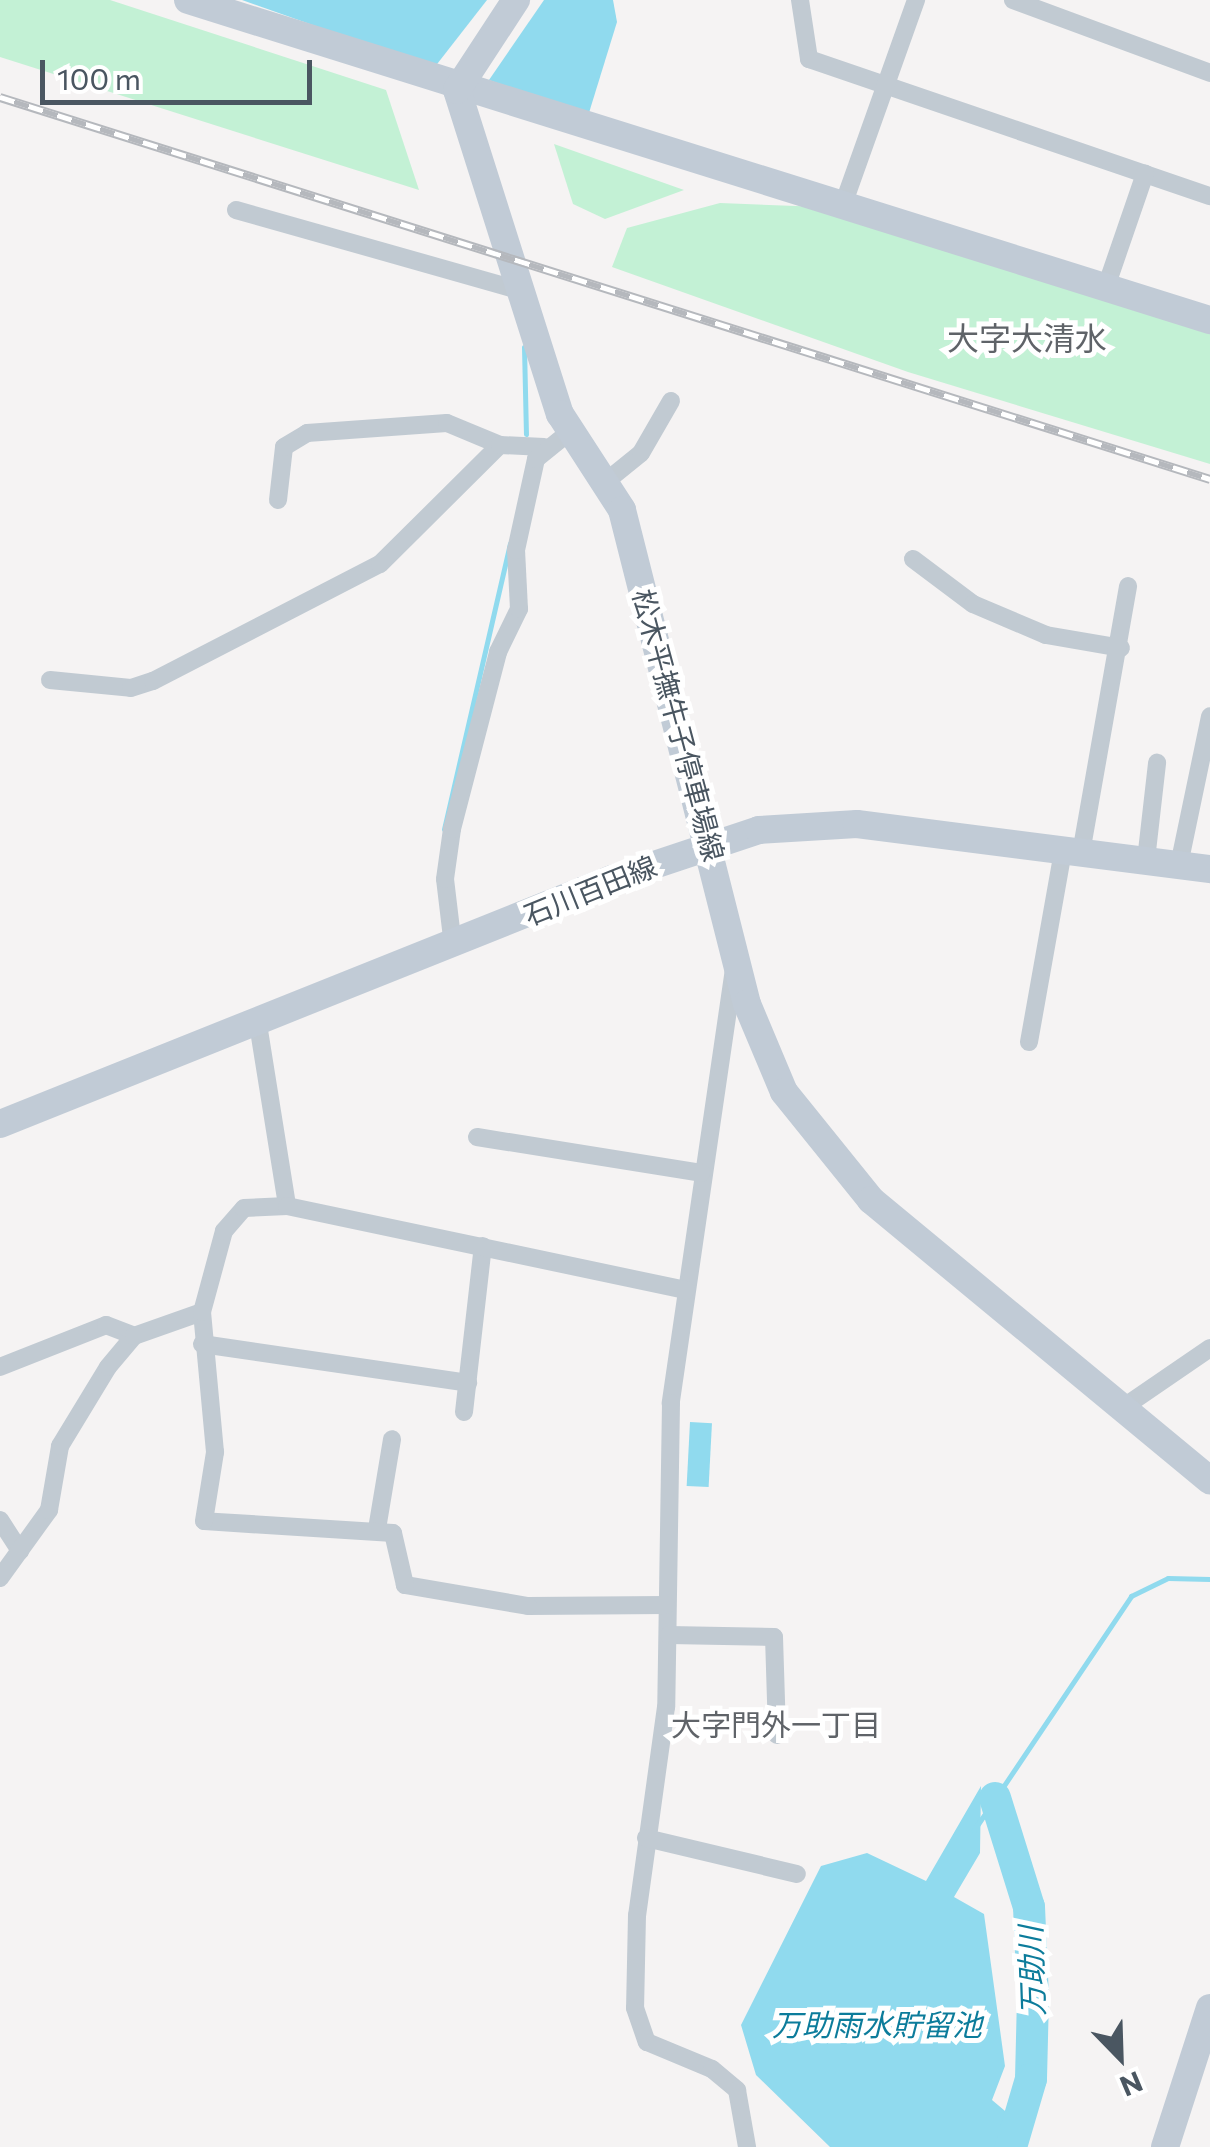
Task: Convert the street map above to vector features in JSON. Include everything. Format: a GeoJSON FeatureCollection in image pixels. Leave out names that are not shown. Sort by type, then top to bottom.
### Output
{"type":"FeatureCollection","features":[{"type":"Feature","properties":{"kind":"main road"},"geometry":{"type":"LineString","coordinates":[[458,90],[516,0]]}},
{"type":"Feature","properties":{"kind":"main road"},"geometry":{"type":"LineString","coordinates":[[207,3],[458,90],[1210,320]]}},
{"type":"Feature","properties":{"kind":"main road","name":"松木平撫牛子停車場線"},"geometry":{"type":"LineString","coordinates":[[458,90],[522,291],[556,440],[609,480],[712,844],[735,958],[784,1092],[826,1152],[1120,1409],[1210,1480]]}},
{"type":"Feature","properties":{"kind":"main road","name":"石川百田線"},"geometry":{"type":"LineString","coordinates":[[0,1124],[712,844],[857,824],[1210,869]]}},
{"type":"Feature","properties":{"kind":"main road"},"geometry":{"type":"LineString","coordinates":[[1165,2147],[1210,2008]]}},
{"type":"Feature","properties":{"kind":"street"},"geometry":{"type":"LineString","coordinates":[[800,0],[809,59],[1210,196]]}},
{"type":"Feature","properties":{"kind":"street"},"geometry":{"type":"LineString","coordinates":[[842,205],[916,0]]}},
{"type":"Feature","properties":{"kind":"street"},"geometry":{"type":"LineString","coordinates":[[1014,0],[1066,8],[1210,73]]}},
{"type":"Feature","properties":{"kind":"street"},"geometry":{"type":"LineString","coordinates":[[1106,286],[1145,174]]}},
{"type":"Feature","properties":{"kind":"street"},"geometry":{"type":"LineString","coordinates":[[236,210],[522,291]]}},
{"type":"Feature","properties":{"kind":"street"},"geometry":{"type":"LineString","coordinates":[[609,480],[641,453],[671,401]]}},
{"type":"Feature","properties":{"kind":"street"},"geometry":{"type":"LineString","coordinates":[[278,500],[284,447],[307,433],[447,423],[500,445],[556,440],[516,550],[519,609],[498,652],[452,829],[444,880],[453,946]]}},
{"type":"Feature","properties":{"kind":"street"},"geometry":{"type":"LineString","coordinates":[[50,680],[131,688],[296,612],[380,564],[500,445]]}},
{"type":"Feature","properties":{"kind":"street"},"geometry":{"type":"LineString","coordinates":[[913,559],[973,604],[1046,635],[1120,648]]}},
{"type":"Feature","properties":{"kind":"street"},"geometry":{"type":"LineString","coordinates":[[1029,1042],[1120,648],[1128,586]]}},
{"type":"Feature","properties":{"kind":"street"},"geometry":{"type":"LineString","coordinates":[[1179,865],[1210,716]]}},
{"type":"Feature","properties":{"kind":"street"},"geometry":{"type":"LineString","coordinates":[[1146,860],[1158,763]]}},
{"type":"Feature","properties":{"kind":"street"},"geometry":{"type":"LineString","coordinates":[[735,958],[701,1173],[668,1440],[669,1636],[646,1838],[636,2008],[647,2042],[712,2069],[737,2090],[747,2147]]}},
{"type":"Feature","properties":{"kind":"street"},"geometry":{"type":"LineString","coordinates":[[258,1024],[288,1206]]}},
{"type":"Feature","properties":{"kind":"street"},"geometry":{"type":"LineString","coordinates":[[477,1137],[701,1173]]}},
{"type":"Feature","properties":{"kind":"street"},"geometry":{"type":"LineString","coordinates":[[666,1605],[528,1606],[405,1585],[401,1544],[377,1529],[204,1522],[215,1452],[202,1312],[224,1230],[244,1208],[288,1206],[686,1290]]}},
{"type":"Feature","properties":{"kind":"street"},"geometry":{"type":"LineString","coordinates":[[464,1412],[484,1246]]}},
{"type":"Feature","properties":{"kind":"street"},"geometry":{"type":"LineString","coordinates":[[0,1578],[49,1510],[60,1446],[134,1336],[202,1312]]}},
{"type":"Feature","properties":{"kind":"street"},"geometry":{"type":"LineString","coordinates":[[0,1367],[106,1324],[134,1336]]}},
{"type":"Feature","properties":{"kind":"street"},"geometry":{"type":"LineString","coordinates":[[202,1344],[468,1383]]}},
{"type":"Feature","properties":{"kind":"street"},"geometry":{"type":"LineString","coordinates":[[1120,1409],[1210,1348]]}},
{"type":"Feature","properties":{"kind":"street"},"geometry":{"type":"LineString","coordinates":[[377,1529],[392,1439]]}},
{"type":"Feature","properties":{"kind":"street"},"geometry":{"type":"LineString","coordinates":[[0,1520],[20,1551]]}},
{"type":"Feature","properties":{"kind":"street"},"geometry":{"type":"LineString","coordinates":[[669,1636],[774,1637],[777,1735]]}},
{"type":"Feature","properties":{"kind":"street"},"geometry":{"type":"LineString","coordinates":[[646,1838],[797,1874]]}},
{"type":"Feature","properties":{"kind":"green space"},"geometry":{"type":"Polygon","coordinates":[[[0,0],[110,0],[386,90],[419,190],[0,57],[0,0]]]}},
{"type":"Feature","properties":{"kind":"green space"},"geometry":{"type":"Polygon","coordinates":[[[554,144],[684,190],[605,219],[573,204],[554,144]]]}},
{"type":"Feature","properties":{"kind":"green space"},"geometry":{"type":"Polygon","coordinates":[[[720,203],[823,207],[1210,334],[1210,464],[908,372],[612,267],[627,228],[720,203]]]}},
{"type":"Feature","properties":{"kind":"water"},"geometry":{"type":"Polygon","coordinates":[[[242,0],[487,0],[434,68],[242,0]]]}},
{"type":"Feature","properties":{"kind":"water"},"geometry":{"type":"Polygon","coordinates":[[[544,0],[613,0],[617,22],[588,116],[489,80],[544,0]]]}},
{"type":"Feature","properties":{"kind":"water"},"geometry":{"type":"Polygon","coordinates":[[[690,1422],[712,1423],[709,1487],[687,1486],[690,1422]]]}},
{"type":"Feature","properties":{"kind":"water","name":"万助雨水貯留池"},"geometry":{"type":"Polygon","coordinates":[[[981,1786],[980,1853],[954,1897],[984,1914],[1005,2066],[992,2100],[1011,2116],[997,2147],[830,2147],[756,2075],[741,2025],[821,1866],[867,1853],[926,1881],[981,1786]]]}},
{"type":"Feature","properties":{"kind":"waterway"},"geometry":{"type":"LineString","coordinates":[[524,347],[526,434]]}},
{"type":"Feature","properties":{"kind":"waterway"},"geometry":{"type":"LineString","coordinates":[[444,829],[510,544]]}},
{"type":"Feature","properties":{"kind":"waterway"},"geometry":{"type":"LineString","coordinates":[[974,1830],[1131,1596],[1168,1578],[1210,1579]]}},
{"type":"Feature","properties":{"kind":"waterway","name":"万助川"},"geometry":{"type":"LineString","coordinates":[[995,1798],[1029,1907],[1031,2079],[1011,2147]]}},
{"type":"Feature","properties":{"kind":"waterway"},"geometry":{"type":"LineString","coordinates":[[999,2135],[1014,2141]]}},
{"type":"Feature","properties":{"kind":"railway"},"geometry":{"type":"LineString","coordinates":[[0,97],[1210,479]]}},
{"type":"Feature","properties":{"kind":"district","name":"大字大清水"},"geometry":{"type":"Point","coordinates":[1027,337]}},
{"type":"Feature","properties":{"kind":"district","name":"大字門外一丁目"},"geometry":{"type":"Point","coordinates":[776,1724]}}]}
